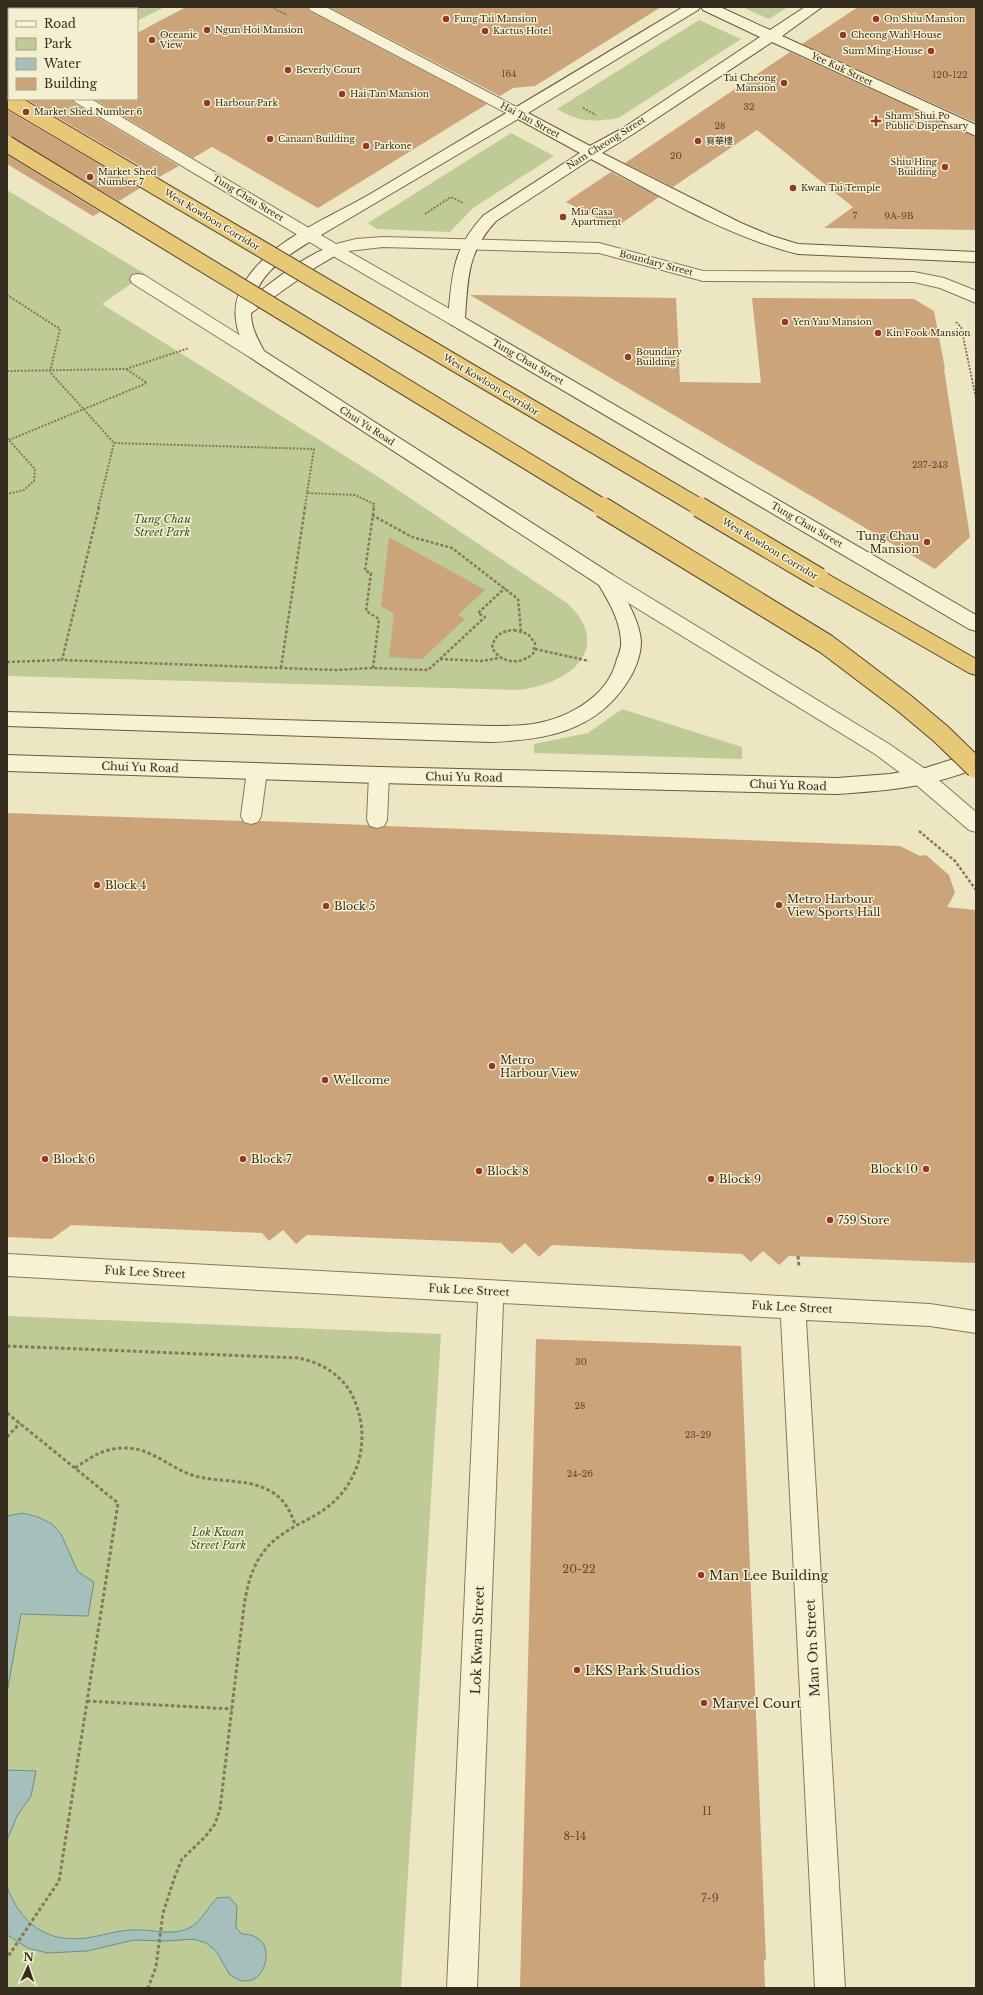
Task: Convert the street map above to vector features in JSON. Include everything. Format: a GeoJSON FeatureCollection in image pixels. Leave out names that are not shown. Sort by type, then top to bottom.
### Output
{"type":"FeatureCollection","features":[{"type":"Feature","properties":{"kind":"highway","name":"West Kowloon Corridor"},"geometry":{"type":"LineString","coordinates":[[9,100],[839,590],[976,668]]}},
{"type":"Feature","properties":{"kind":"highway"},"geometry":{"type":"LineString","coordinates":[[7,144],[782,616],[869,674],[916,711],[976,768]]}},
{"type":"Feature","properties":{"kind":"main road","name":"Hai Tan Street"},"geometry":{"type":"LineString","coordinates":[[315,7],[590,153],[745,232],[775,244],[798,249],[976,256]]}},
{"type":"Feature","properties":{"kind":"main road"},"geometry":{"type":"LineString","coordinates":[[257,354],[243,322],[244,310],[247,292],[256,276],[269,263],[286,250],[553,92],[693,7]]}},
{"type":"Feature","properties":{"kind":"main road","name":"Yee Kuk Street"},"geometry":{"type":"LineString","coordinates":[[708,7],[976,131]]}},
{"type":"Feature","properties":{"kind":"main road","name":"Nam Cheong Street"},"geometry":{"type":"LineString","coordinates":[[456,320],[462,261],[468,245],[478,229],[490,218],[590,153],[628,131],[815,7]]}},
{"type":"Feature","properties":{"kind":"main road","name":"Tung Chau Street"},"geometry":{"type":"LineString","coordinates":[[82,100],[334,250],[976,624]]}},
{"type":"Feature","properties":{"kind":"main road","name":"Boundary Street"},"geometry":{"type":"LineString","coordinates":[[244,310],[310,263],[334,250],[356,244],[383,242],[599,248],[703,276],[914,277],[933,279],[950,284],[976,298]]}},
{"type":"Feature","properties":{"kind":"main road","name":"Chui Yu Road"},"geometry":{"type":"LineString","coordinates":[[138,279],[257,354],[606,580],[882,749],[921,777]]}},
{"type":"Feature","properties":{"kind":"main road","name":"Chui Yu Road"},"geometry":{"type":"LineString","coordinates":[[7,719],[483,734],[525,734],[558,726],[587,713],[610,694],[624,672],[631,642],[624,613],[606,580]]}},
{"type":"Feature","properties":{"kind":"main road","name":"Chui Yu Road"},"geometry":{"type":"LineString","coordinates":[[7,763],[379,775],[837,786],[882,783],[921,777],[960,768],[976,760]]}},
{"type":"Feature","properties":{"kind":"main road"},"geometry":{"type":"LineString","coordinates":[[251,816],[257,771]]}},
{"type":"Feature","properties":{"kind":"main road"},"geometry":{"type":"LineString","coordinates":[[377,820],[379,775]]}},
{"type":"Feature","properties":{"kind":"main road"},"geometry":{"type":"LineString","coordinates":[[921,777],[976,824]]}},
{"type":"Feature","properties":{"kind":"main road","name":"Fuk Lee Street"},"geometry":{"type":"LineString","coordinates":[[7,1265],[930,1315],[976,1322]]}},
{"type":"Feature","properties":{"kind":"main road","name":"Lok Kwan Street"},"geometry":{"type":"LineString","coordinates":[[462,1988],[491,1291]]}},
{"type":"Feature","properties":{"kind":"main road","name":"Man On Street"},"geometry":{"type":"LineString","coordinates":[[793,1307],[830,1988]]}},
{"type":"Feature","properties":{"kind":"main road","name":"Fuk Lee Street"},"geometry":{"type":"LineString","coordinates":[[930,1315],[976,1310]]}},
{"type":"Feature","properties":{"kind":"path"},"geometry":{"type":"LineString","coordinates":[[553,92],[628,131]]}},
{"type":"Feature","properties":{"kind":"path"},"geometry":{"type":"LineString","coordinates":[[424,214],[451,197]]}},
{"type":"Feature","properties":{"kind":"path"},"geometry":{"type":"LineString","coordinates":[[7,295],[60,329],[50,372]]}},
{"type":"Feature","properties":{"kind":"path"},"geometry":{"type":"LineString","coordinates":[[951,318],[961,327],[976,398]]}},
{"type":"Feature","properties":{"kind":"path"},"geometry":{"type":"LineString","coordinates":[[7,371],[50,372],[126,369],[190,348]]}},
{"type":"Feature","properties":{"kind":"path"},"geometry":{"type":"LineString","coordinates":[[7,494],[24,490],[34,481],[35,469],[8,439],[147,383],[126,369]]}},
{"type":"Feature","properties":{"kind":"path"},"geometry":{"type":"LineString","coordinates":[[50,372],[114,443],[314,449],[282,668]]}},
{"type":"Feature","properties":{"kind":"path"},"geometry":{"type":"LineString","coordinates":[[62,660],[114,443]]}},
{"type":"Feature","properties":{"kind":"path"},"geometry":{"type":"LineString","coordinates":[[307,494],[355,495],[374,504],[365,571],[371,574],[366,611],[379,619],[373,668]]}},
{"type":"Feature","properties":{"kind":"path"},"geometry":{"type":"LineString","coordinates":[[372,515],[412,537],[452,548],[518,598],[521,631]]}},
{"type":"Feature","properties":{"kind":"path"},"geometry":{"type":"LineString","coordinates":[[7,662],[62,660],[336,670],[373,668],[428,670],[485,617],[478,613],[505,588]]}},
{"type":"Feature","properties":{"kind":"path"},"geometry":{"type":"LineString","coordinates":[[440,659],[482,660],[499,658],[511,662],[518,662],[530,657],[535,649],[532,638],[521,631],[506,631],[494,638],[492,648],[499,658]]}},
{"type":"Feature","properties":{"kind":"path"},"geometry":{"type":"LineString","coordinates":[[535,649],[589,661]]}},
{"type":"Feature","properties":{"kind":"path"},"geometry":{"type":"LineString","coordinates":[[919,831],[955,861],[976,890]]}},
{"type":"Feature","properties":{"kind":"path"},"geometry":{"type":"LineString","coordinates":[[798,1256],[799,1266]]}},
{"type":"Feature","properties":{"kind":"path"},"geometry":{"type":"LineString","coordinates":[[7,1346],[286,1356],[310,1360],[330,1370],[347,1386],[358,1407],[364,1430],[362,1454],[353,1477],[339,1497],[318,1513],[295,1524],[278,1535],[264,1550],[254,1567],[247,1586],[220,1809],[215,1824],[205,1837],[182,1859],[168,1894],[156,1967],[148,1988]]}},
{"type":"Feature","properties":{"kind":"path"},"geometry":{"type":"LineString","coordinates":[[7,1413],[118,1503],[59,1881],[7,1958]]}},
{"type":"Feature","properties":{"kind":"path"},"geometry":{"type":"LineString","coordinates":[[7,1437],[20,1424]]}},
{"type":"Feature","properties":{"kind":"path"},"geometry":{"type":"LineString","coordinates":[[75,1468],[90,1456],[112,1449],[135,1448],[156,1455],[175,1468],[196,1476],[245,1482],[267,1488],[284,1503],[295,1524]]}},
{"type":"Feature","properties":{"kind":"path"},"geometry":{"type":"LineString","coordinates":[[87,1701],[232,1709]]}},
{"type":"Feature","properties":{"kind":"green space"},"geometry":{"type":"Polygon","coordinates":[[[7,7],[165,7],[138,20],[138,8],[8,8],[7,24],[7,7]]]}},
{"type":"Feature","properties":{"kind":"green space"},"geometry":{"type":"Polygon","coordinates":[[[742,7],[788,7],[769,19],[742,7]]]}},
{"type":"Feature","properties":{"kind":"green space"},"geometry":{"type":"Polygon","coordinates":[[[699,20],[741,39],[620,117],[602,120],[583,120],[557,109],[699,20]]]}},
{"type":"Feature","properties":{"kind":"green space"},"geometry":{"type":"Polygon","coordinates":[[[511,133],[554,156],[473,208],[450,232],[377,229],[368,223],[511,133]]]}},
{"type":"Feature","properties":{"kind":"green space","name":"Tung Chau Street Park"},"geometry":{"type":"Polygon","coordinates":[[[7,190],[145,274],[102,304],[377,476],[567,603],[581,620],[587,636],[586,650],[578,663],[567,674],[551,682],[515,690],[7,676],[7,190]]]}},
{"type":"Feature","properties":{"kind":"green space"},"geometry":{"type":"Polygon","coordinates":[[[622,709],[742,747],[742,759],[534,753],[534,744],[588,733],[622,709]]]}},
{"type":"Feature","properties":{"kind":"green space","name":"Lok Kwan Street Park"},"geometry":{"type":"Polygon","coordinates":[[[7,1316],[441,1334],[401,1988],[7,1988],[7,1316]]]}},
{"type":"Feature","properties":{"kind":"water"},"geometry":{"type":"Polygon","coordinates":[[[23,1513],[38,1517],[52,1524],[61,1534],[78,1572],[94,1582],[88,1616],[21,1614],[7,1693],[7,1516],[23,1513]]]}},
{"type":"Feature","properties":{"kind":"water"},"geometry":{"type":"Polygon","coordinates":[[[7,1770],[36,1771],[31,1796],[17,1816],[7,1840],[7,1770]]]}},
{"type":"Feature","properties":{"kind":"water"},"geometry":{"type":"Polygon","coordinates":[[[7,1887],[19,1911],[36,1928],[47,1934],[71,1939],[86,1938],[128,1930],[177,1932],[191,1927],[198,1921],[217,1898],[229,1897],[237,1906],[236,1928],[242,1934],[256,1937],[260,1940],[265,1949],[266,1961],[262,1972],[258,1976],[249,1981],[241,1981],[230,1975],[216,1951],[206,1943],[193,1939],[167,1941],[134,1940],[87,1951],[47,1953],[28,1948],[7,1935],[7,1887]]]}},
{"type":"Feature","properties":{"kind":"building"},"geometry":{"type":"Polygon","coordinates":[[[186,7],[307,7],[309,11],[487,104],[318,208],[212,147],[193,158],[96,100],[138,100],[138,32],[186,7]]]}},
{"type":"Feature","properties":{"kind":"building"},"geometry":{"type":"Polygon","coordinates":[[[329,7],[661,7],[535,86],[513,88],[500,96],[329,7]]]}},
{"type":"Feature","properties":{"kind":"building"},"geometry":{"type":"Polygon","coordinates":[[[858,7],[976,7],[976,123],[802,44],[858,7]]]}},
{"type":"Feature","properties":{"kind":"building"},"geometry":{"type":"Polygon","coordinates":[[[790,52],[976,137],[976,230],[824,228],[853,207],[757,130],[673,187],[625,163],[790,52]]]}},
{"type":"Feature","properties":{"kind":"building"},"geometry":{"type":"Polygon","coordinates":[[[28,100],[72,100],[74,103],[179,166],[159,177],[28,100]]]}},
{"type":"Feature","properties":{"kind":"building"},"geometry":{"type":"Polygon","coordinates":[[[7,110],[140,188],[119,201],[7,135],[7,110]]]}},
{"type":"Feature","properties":{"kind":"building"},"geometry":{"type":"Polygon","coordinates":[[[7,155],[100,212],[93,216],[7,164],[7,155]]]}},
{"type":"Feature","properties":{"kind":"building"},"geometry":{"type":"Polygon","coordinates":[[[611,172],[659,197],[615,228],[566,202],[611,172]]]}},
{"type":"Feature","properties":{"kind":"building"},"geometry":{"type":"Polygon","coordinates":[[[470,295],[676,298],[680,382],[761,383],[752,298],[914,299],[934,311],[945,369],[970,537],[935,569],[470,295]]]}},
{"type":"Feature","properties":{"kind":"building"},"geometry":{"type":"Polygon","coordinates":[[[389,537],[485,590],[458,615],[465,619],[422,659],[389,657],[394,614],[381,606],[389,537]]]}},
{"type":"Feature","properties":{"kind":"building","name":"Metro Harbour View"},"geometry":{"type":"Polygon","coordinates":[[[7,813],[242,821],[251,825],[260,821],[368,825],[377,829],[386,826],[900,846],[920,856],[926,855],[949,875],[955,893],[947,907],[976,910],[976,1263],[789,1256],[779,1265],[763,1251],[751,1262],[742,1254],[552,1245],[539,1257],[525,1243],[512,1254],[501,1243],[307,1235],[296,1244],[283,1230],[269,1241],[262,1233],[71,1225],[52,1239],[7,1237],[7,813]]]}},
{"type":"Feature","properties":{"kind":"building"},"geometry":{"type":"Polygon","coordinates":[[[536,1339],[741,1346],[766,1960],[764,1960],[765,1988],[520,1988],[536,1339]]]}},
{"type":"Feature","properties":{"kind":"place","name":"Fung Tai Mansion"},"geometry":{"type":"Point","coordinates":[446,19]}},
{"type":"Feature","properties":{"kind":"place","name":"On Shiu Mansion"},"geometry":{"type":"Point","coordinates":[876,19]}},
{"type":"Feature","properties":{"kind":"place","name":"Ngun Hoi Mansion"},"geometry":{"type":"Point","coordinates":[207,30]}},
{"type":"Feature","properties":{"kind":"place","name":"Kactus Hotel"},"geometry":{"type":"Point","coordinates":[485,31]}},
{"type":"Feature","properties":{"kind":"place","name":"Cheong Wah House"},"geometry":{"type":"Point","coordinates":[843,35]}},
{"type":"Feature","properties":{"kind":"place","name":"Oceanic View"},"geometry":{"type":"Point","coordinates":[152,40]}},
{"type":"Feature","properties":{"kind":"place","name":"Sum Ming House"},"geometry":{"type":"Point","coordinates":[931,51]}},
{"type":"Feature","properties":{"kind":"place","name":"Beverly Court"},"geometry":{"type":"Point","coordinates":[288,70]}},
{"type":"Feature","properties":{"kind":"place","name":"Tai Cheong Mansion"},"geometry":{"type":"Point","coordinates":[784,83]}},
{"type":"Feature","properties":{"kind":"place","name":"Hai Tan Mansion"},"geometry":{"type":"Point","coordinates":[342,94]}},
{"type":"Feature","properties":{"kind":"place","name":"Harbour Park"},"geometry":{"type":"Point","coordinates":[207,103]}},
{"type":"Feature","properties":{"kind":"place","name":"Market Shed Number 6"},"geometry":{"type":"Point","coordinates":[26,112]}},
{"type":"Feature","properties":{"kind":"place","name":"Sham Shui Po Public Dispensary"},"geometry":{"type":"Point","coordinates":[876,121]}},
{"type":"Feature","properties":{"kind":"place","name":"Canaan Building"},"geometry":{"type":"Point","coordinates":[270,139]}},
{"type":"Feature","properties":{"kind":"place","name":"寶華樓"},"geometry":{"type":"Point","coordinates":[698,141]}},
{"type":"Feature","properties":{"kind":"place","name":"Parkone"},"geometry":{"type":"Point","coordinates":[366,146]}},
{"type":"Feature","properties":{"kind":"place","name":"Shiu Hing Building"},"geometry":{"type":"Point","coordinates":[945,167]}},
{"type":"Feature","properties":{"kind":"place","name":"Market Shed Number 7"},"geometry":{"type":"Point","coordinates":[90,177]}},
{"type":"Feature","properties":{"kind":"place","name":"Kwan Tai Temple"},"geometry":{"type":"Point","coordinates":[793,188]}},
{"type":"Feature","properties":{"kind":"place","name":"Mia Casa Apartment"},"geometry":{"type":"Point","coordinates":[563,217]}},
{"type":"Feature","properties":{"kind":"place","name":"Yen Yau Mansion"},"geometry":{"type":"Point","coordinates":[785,322]}},
{"type":"Feature","properties":{"kind":"place","name":"Kin Fook Mansion"},"geometry":{"type":"Point","coordinates":[878,333]}},
{"type":"Feature","properties":{"kind":"place","name":"Boundary Building"},"geometry":{"type":"Point","coordinates":[628,357]}},
{"type":"Feature","properties":{"kind":"place","name":"Tung Chau Mansion"},"geometry":{"type":"Point","coordinates":[927,542]}},
{"type":"Feature","properties":{"kind":"place","name":"Block 4"},"geometry":{"type":"Point","coordinates":[97,885]}},
{"type":"Feature","properties":{"kind":"place","name":"Metro Harbour View Sports Hall"},"geometry":{"type":"Point","coordinates":[779,905]}},
{"type":"Feature","properties":{"kind":"place","name":"Block 5"},"geometry":{"type":"Point","coordinates":[326,906]}},
{"type":"Feature","properties":{"kind":"place","name":"Metro Harbour View"},"geometry":{"type":"Point","coordinates":[492,1066]}},
{"type":"Feature","properties":{"kind":"place","name":"Wellcome"},"geometry":{"type":"Point","coordinates":[325,1080]}},
{"type":"Feature","properties":{"kind":"place","name":"Block 6"},"geometry":{"type":"Point","coordinates":[45,1159]}},
{"type":"Feature","properties":{"kind":"place","name":"Block 7"},"geometry":{"type":"Point","coordinates":[243,1159]}},
{"type":"Feature","properties":{"kind":"place","name":"Block 10"},"geometry":{"type":"Point","coordinates":[926,1169]}},
{"type":"Feature","properties":{"kind":"place","name":"Block 8"},"geometry":{"type":"Point","coordinates":[479,1171]}},
{"type":"Feature","properties":{"kind":"place","name":"Block 9"},"geometry":{"type":"Point","coordinates":[711,1179]}},
{"type":"Feature","properties":{"kind":"place","name":"759 Store"},"geometry":{"type":"Point","coordinates":[830,1220]}},
{"type":"Feature","properties":{"kind":"place","name":"Man Lee Building"},"geometry":{"type":"Point","coordinates":[701,1575]}},
{"type":"Feature","properties":{"kind":"place","name":"LKS Park Studios"},"geometry":{"type":"Point","coordinates":[577,1670]}},
{"type":"Feature","properties":{"kind":"place","name":"Marvel Court"},"geometry":{"type":"Point","coordinates":[704,1703]}}]}
